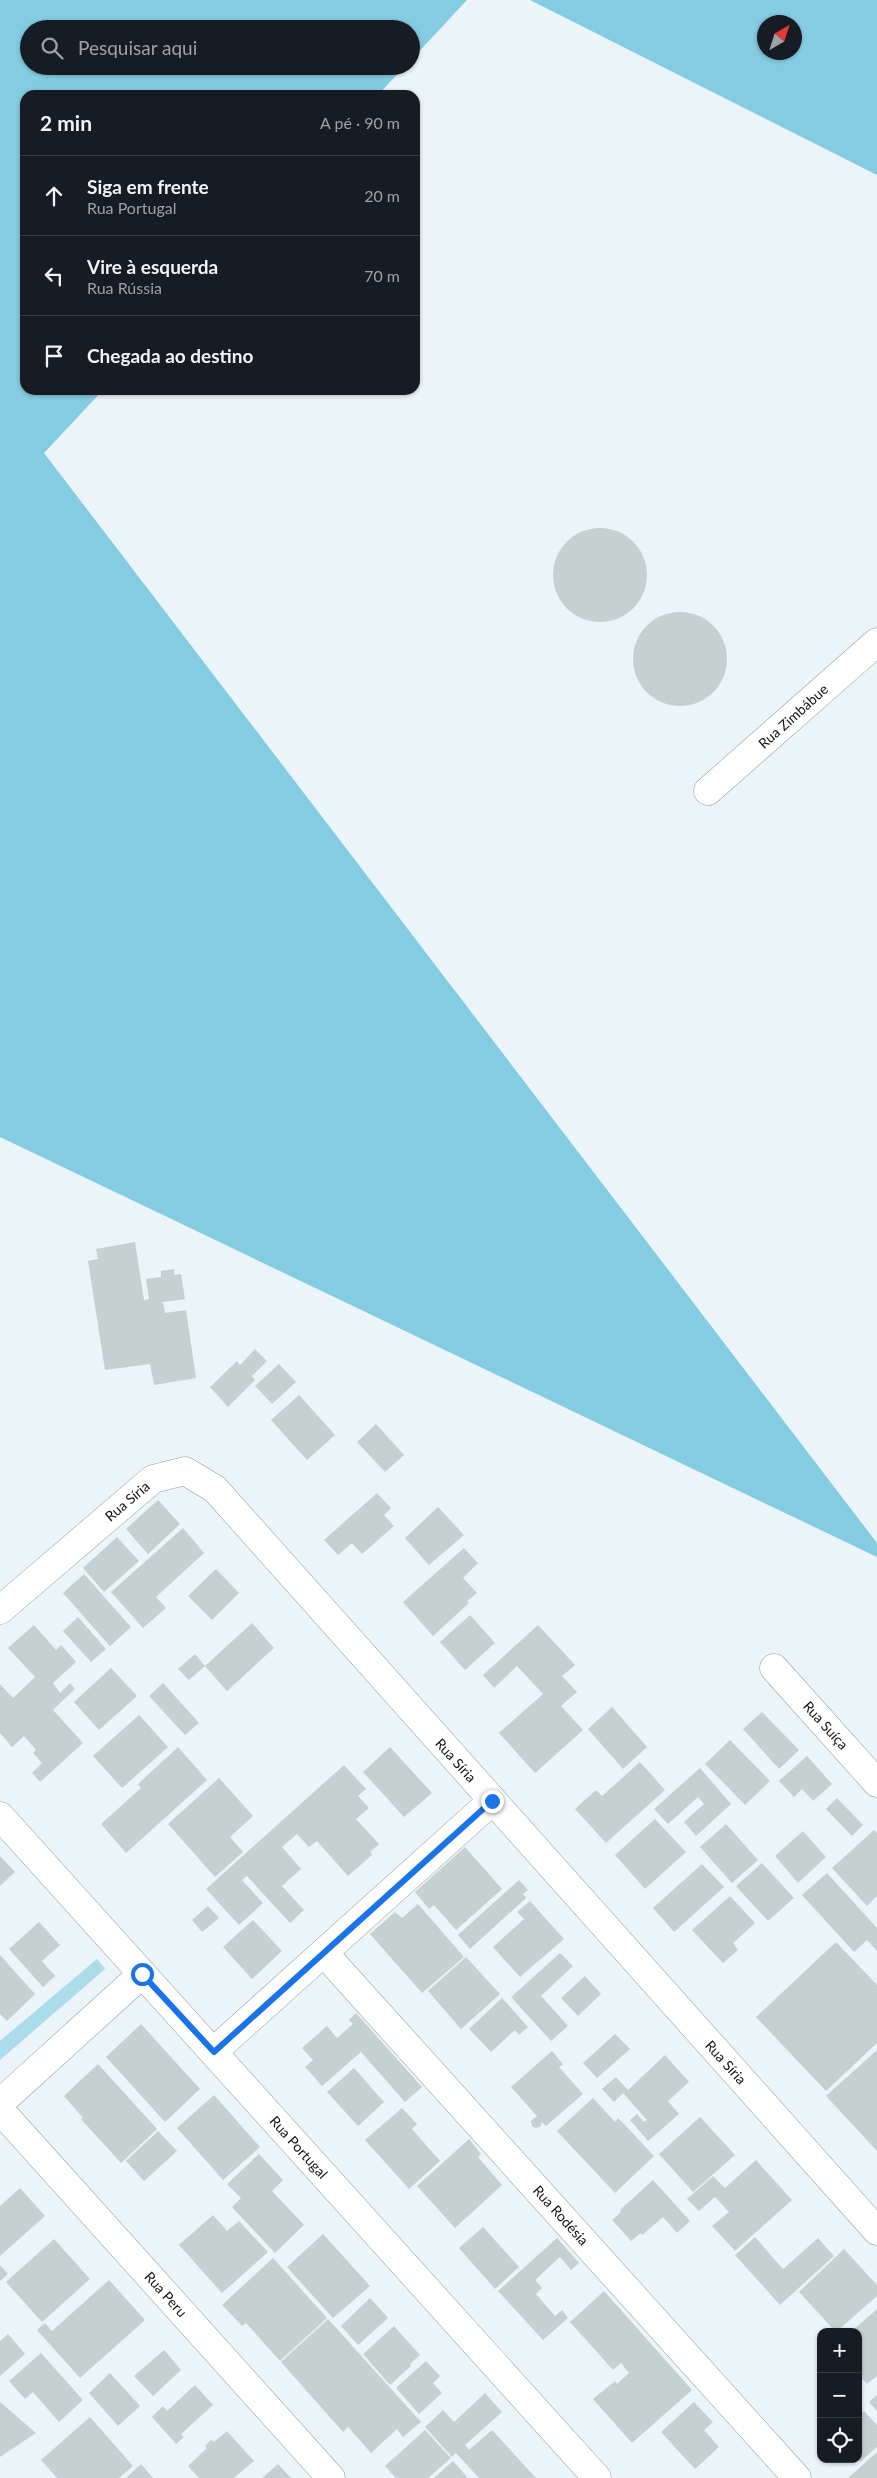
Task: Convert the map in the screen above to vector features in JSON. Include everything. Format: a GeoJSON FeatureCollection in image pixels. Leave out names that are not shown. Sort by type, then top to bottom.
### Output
{"type":"FeatureCollection","features":[{"type":"Feature","properties":{"kind":"street","name":"Rua Zimbábue"},"geometry":{"type":"LineString","coordinates":[[708,791],[877,642]]}},
{"type":"Feature","properties":{"kind":"street","name":"Rua Síria"},"geometry":{"type":"LineString","coordinates":[[0,1610],[153,1479],[185,1471],[215,1489],[877,2231]]}},
{"type":"Feature","properties":{"kind":"street","name":"Rua Suíça"},"geometry":{"type":"LineString","coordinates":[[774,1668],[877,1783]]}},
{"type":"Feature","properties":{"kind":"street"},"geometry":{"type":"LineString","coordinates":[[214,2052],[492,1801]]}},
{"type":"Feature","properties":{"kind":"street","name":"Rua Portugal"},"geometry":{"type":"LineString","coordinates":[[0,1816],[597,2478]]}},
{"type":"Feature","properties":{"kind":"street","name":"Rua Rodésia"},"geometry":{"type":"LineString","coordinates":[[324,1953],[797,2478]]}},
{"type":"Feature","properties":{"kind":"street"},"geometry":{"type":"LineString","coordinates":[[0,2103],[142,1974]]}},
{"type":"Feature","properties":{"kind":"street","name":"Rua Peru"},"geometry":{"type":"LineString","coordinates":[[0,2110],[331,2478]]}},
{"type":"Feature","properties":{"kind":"shaded area"},"geometry":{"type":"Polygon","coordinates":[[[0,0],[467,0],[420,50],[420,20],[20,20],[20,75],[397,75],[383,90],[20,90],[20,395],[98,395],[44,453],[877,1543],[877,1557],[0,1137],[0,0]]]}},
{"type":"Feature","properties":{"kind":"shaded area"},"geometry":{"type":"Polygon","coordinates":[[[530,0],[877,0],[877,175],[530,0]]]}},
{"type":"Feature","properties":{"kind":"shaded area"},"geometry":{"type":"Polygon","coordinates":[[[97,1959],[105,1969],[0,2060],[0,2041],[97,1959]]]}},
{"type":"Feature","properties":{"kind":"building"},"geometry":{"type":"Polygon","coordinates":[[[600,528],[618,531],[633,542],[644,557],[647,575],[644,593],[633,608],[618,619],[600,622],[582,619],[567,608],[556,593],[553,575],[556,557],[567,542],[582,531],[600,528]]]}},
{"type":"Feature","properties":{"kind":"building"},"geometry":{"type":"Polygon","coordinates":[[[680,612],[698,615],[713,626],[724,641],[727,659],[724,677],[713,692],[698,703],[680,706],[662,703],[647,692],[636,677],[633,659],[636,641],[647,626],[662,615],[680,612]]]}},
{"type":"Feature","properties":{"kind":"building"},"geometry":{"type":"Polygon","coordinates":[[[135,1242],[144,1300],[149,1299],[146,1279],[161,1277],[161,1271],[174,1269],[174,1275],[181,1274],[185,1299],[163,1302],[165,1313],[186,1310],[196,1378],[154,1385],[150,1364],[105,1370],[88,1261],[98,1259],[96,1249],[135,1242]]]}},
{"type":"Feature","properties":{"kind":"building"},"geometry":{"type":"Polygon","coordinates":[[[255,1349],[267,1361],[252,1376],[255,1380],[228,1407],[210,1387],[237,1361],[240,1365],[255,1349]]]}},
{"type":"Feature","properties":{"kind":"building"},"geometry":{"type":"Polygon","coordinates":[[[279,1364],[296,1382],[272,1404],[255,1386],[279,1364]]]}},
{"type":"Feature","properties":{"kind":"building"},"geometry":{"type":"Polygon","coordinates":[[[299,1395],[335,1435],[307,1460],[271,1420],[299,1395]]]}},
{"type":"Feature","properties":{"kind":"building"},"geometry":{"type":"Polygon","coordinates":[[[376,1424],[404,1455],[385,1472],[357,1442],[376,1424]]]}},
{"type":"Feature","properties":{"kind":"building"},"geometry":{"type":"Polygon","coordinates":[[[377,1493],[391,1508],[384,1515],[394,1526],[362,1554],[352,1543],[338,1555],[324,1540],[377,1493]]]}},
{"type":"Feature","properties":{"kind":"building"},"geometry":{"type":"Polygon","coordinates":[[[158,1500],[180,1524],[148,1554],[126,1529],[158,1500]]]}},
{"type":"Feature","properties":{"kind":"building"},"geometry":{"type":"Polygon","coordinates":[[[438,1507],[464,1535],[429,1565],[405,1538],[438,1507]]]}},
{"type":"Feature","properties":{"kind":"building"},"geometry":{"type":"Polygon","coordinates":[[[183,1528],[204,1553],[156,1597],[166,1608],[143,1628],[111,1592],[183,1528]]]}},
{"type":"Feature","properties":{"kind":"building"},"geometry":{"type":"Polygon","coordinates":[[[117,1537],[139,1561],[104,1592],[83,1568],[117,1537]]]}},
{"type":"Feature","properties":{"kind":"building"},"geometry":{"type":"Polygon","coordinates":[[[464,1548],[478,1563],[463,1578],[477,1593],[467,1601],[469,1603],[433,1636],[403,1602],[464,1548]]]}},
{"type":"Feature","properties":{"kind":"building"},"geometry":{"type":"Polygon","coordinates":[[[216,1569],[239,1593],[212,1620],[188,1596],[216,1569]]]}},
{"type":"Feature","properties":{"kind":"building"},"geometry":{"type":"Polygon","coordinates":[[[84,1574],[131,1627],[110,1646],[63,1593],[84,1574]]]}},
{"type":"Feature","properties":{"kind":"building"},"geometry":{"type":"Polygon","coordinates":[[[470,1615],[495,1643],[465,1670],[440,1642],[470,1615]]]}},
{"type":"Feature","properties":{"kind":"building"},"geometry":{"type":"Polygon","coordinates":[[[78,1617],[106,1649],[91,1662],[63,1631],[78,1617]]]}},
{"type":"Feature","properties":{"kind":"building"},"geometry":{"type":"Polygon","coordinates":[[[252,1623],[274,1648],[227,1691],[205,1666],[252,1623]]]}},
{"type":"Feature","properties":{"kind":"building"},"geometry":{"type":"Polygon","coordinates":[[[34,1625],[56,1650],[61,1645],[76,1662],[53,1683],[60,1693],[70,1683],[75,1689],[53,1710],[83,1743],[40,1782],[32,1773],[42,1763],[33,1753],[36,1750],[24,1736],[12,1747],[0,1733],[0,1684],[13,1698],[35,1677],[8,1648],[34,1625]]]}},
{"type":"Feature","properties":{"kind":"building"},"geometry":{"type":"Polygon","coordinates":[[[538,1625],[575,1665],[562,1676],[577,1692],[561,1706],[583,1730],[535,1773],[499,1733],[543,1694],[517,1666],[494,1688],[483,1675],[538,1625]]]}},
{"type":"Feature","properties":{"kind":"building"},"geometry":{"type":"Polygon","coordinates":[[[195,1654],[205,1666],[189,1680],[178,1669],[195,1654]]]}},
{"type":"Feature","properties":{"kind":"building"},"geometry":{"type":"Polygon","coordinates":[[[111,1668],[137,1696],[99,1730],[74,1702],[111,1668]]]}},
{"type":"Feature","properties":{"kind":"building"},"geometry":{"type":"Polygon","coordinates":[[[163,1683],[199,1723],[185,1735],[149,1696],[163,1683]]]}},
{"type":"Feature","properties":{"kind":"building"},"geometry":{"type":"Polygon","coordinates":[[[612,1707],[647,1747],[623,1769],[588,1729],[612,1707]]]}},
{"type":"Feature","properties":{"kind":"building"},"geometry":{"type":"Polygon","coordinates":[[[762,1712],[799,1750],[779,1769],[743,1729],[762,1712]]]}},
{"type":"Feature","properties":{"kind":"building"},"geometry":{"type":"Polygon","coordinates":[[[139,1715],[168,1747],[122,1788],[93,1756],[139,1715]]]}},
{"type":"Feature","properties":{"kind":"building"},"geometry":{"type":"Polygon","coordinates":[[[730,1740],[770,1781],[745,1805],[705,1764],[730,1740]]]}},
{"type":"Feature","properties":{"kind":"building"},"geometry":{"type":"Polygon","coordinates":[[[178,1747],[207,1780],[126,1853],[101,1824],[141,1788],[138,1784],[178,1747]]]}},
{"type":"Feature","properties":{"kind":"building"},"geometry":{"type":"Polygon","coordinates":[[[390,1747],[432,1793],[404,1817],[363,1772],[390,1747]]]}},
{"type":"Feature","properties":{"kind":"building"},"geometry":{"type":"Polygon","coordinates":[[[807,1756],[832,1784],[813,1801],[802,1789],[794,1797],[779,1781],[807,1756]]]}},
{"type":"Feature","properties":{"kind":"building"},"geometry":{"type":"Polygon","coordinates":[[[640,1762],[665,1790],[606,1843],[575,1809],[596,1790],[602,1796],[640,1762]]]}},
{"type":"Feature","properties":{"kind":"building"},"geometry":{"type":"Polygon","coordinates":[[[344,1765],[366,1789],[358,1796],[369,1808],[356,1819],[379,1844],[370,1852],[372,1855],[348,1876],[317,1841],[309,1847],[297,1834],[282,1847],[301,1869],[282,1886],[304,1910],[290,1923],[247,1876],[242,1880],[263,1903],[239,1925],[206,1889],[344,1765]]]}},
{"type":"Feature","properties":{"kind":"building"},"geometry":{"type":"Polygon","coordinates":[[[700,1768],[731,1804],[696,1836],[684,1822],[704,1804],[698,1797],[668,1824],[654,1809],[700,1768]]]}},
{"type":"Feature","properties":{"kind":"building"},"geometry":{"type":"Polygon","coordinates":[[[219,1778],[253,1816],[230,1837],[243,1852],[215,1877],[168,1824],[219,1778]]]}},
{"type":"Feature","properties":{"kind":"building"},"geometry":{"type":"Polygon","coordinates":[[[837,1798],[863,1825],[852,1836],[826,1809],[837,1798]]]}},
{"type":"Feature","properties":{"kind":"building"},"geometry":{"type":"Polygon","coordinates":[[[655,1819],[686,1852],[645,1889],[615,1855],[655,1819]]]}},
{"type":"Feature","properties":{"kind":"building"},"geometry":{"type":"Polygon","coordinates":[[[726,1824],[758,1860],[732,1883],[700,1847],[726,1824]]]}},
{"type":"Feature","properties":{"kind":"building"},"geometry":{"type":"Polygon","coordinates":[[[874,1830],[877,1833],[877,1896],[867,1906],[832,1868],[874,1830]]]}},
{"type":"Feature","properties":{"kind":"building"},"geometry":{"type":"Polygon","coordinates":[[[803,1831],[826,1857],[798,1883],[775,1856],[803,1831]]]}},
{"type":"Feature","properties":{"kind":"building"},"geometry":{"type":"Polygon","coordinates":[[[465,1847],[502,1889],[456,1930],[434,1905],[429,1909],[415,1892],[465,1847]]]}},
{"type":"Feature","properties":{"kind":"building"},"geometry":{"type":"Polygon","coordinates":[[[0,1856],[15,1872],[0,1886],[0,1856]]]}},
{"type":"Feature","properties":{"kind":"building"},"geometry":{"type":"Polygon","coordinates":[[[762,1863],[794,1898],[768,1921],[736,1886],[762,1863]]]}},
{"type":"Feature","properties":{"kind":"building"},"geometry":{"type":"Polygon","coordinates":[[[702,1864],[724,1887],[674,1932],[653,1908],[702,1864]]]}},
{"type":"Feature","properties":{"kind":"building"},"geometry":{"type":"Polygon","coordinates":[[[827,1873],[877,1928],[877,1951],[867,1940],[854,1952],[802,1895],[827,1873]]]}},
{"type":"Feature","properties":{"kind":"building"},"geometry":{"type":"Polygon","coordinates":[[[519,1880],[528,1890],[523,1894],[526,1898],[470,1949],[458,1935],[519,1880]]]}},
{"type":"Feature","properties":{"kind":"building"},"geometry":{"type":"Polygon","coordinates":[[[730,1896],[755,1923],[733,1943],[738,1950],[723,1963],[692,1930],[730,1896]]]}},
{"type":"Feature","properties":{"kind":"building"},"geometry":{"type":"Polygon","coordinates":[[[530,1901],[564,1939],[520,1977],[493,1947],[524,1919],[517,1912],[530,1901]]]}},
{"type":"Feature","properties":{"kind":"building"},"geometry":{"type":"Polygon","coordinates":[[[418,1904],[464,1957],[422,1993],[370,1934],[395,1912],[402,1918],[418,1904]]]}},
{"type":"Feature","properties":{"kind":"building"},"geometry":{"type":"Polygon","coordinates":[[[208,1906],[219,1918],[202,1932],[192,1920],[208,1906]]]}},
{"type":"Feature","properties":{"kind":"building"},"geometry":{"type":"Polygon","coordinates":[[[253,1920],[282,1951],[252,1979],[223,1947],[253,1920]]]}},
{"type":"Feature","properties":{"kind":"building"},"geometry":{"type":"Polygon","coordinates":[[[39,1922],[60,1945],[42,1961],[55,1976],[43,1987],[9,1949],[39,1922]]]}},
{"type":"Feature","properties":{"kind":"building"},"geometry":{"type":"Polygon","coordinates":[[[836,1942],[877,1985],[877,2043],[826,2091],[756,2017],[836,1942]]]}},
{"type":"Feature","properties":{"kind":"building"},"geometry":{"type":"Polygon","coordinates":[[[560,1953],[573,1966],[541,1996],[568,2026],[551,2041],[511,1997],[560,1953]]]}},
{"type":"Feature","properties":{"kind":"building"},"geometry":{"type":"Polygon","coordinates":[[[0,1955],[35,1994],[7,2021],[0,2014],[0,1955]]]}},
{"type":"Feature","properties":{"kind":"building"},"geometry":{"type":"Polygon","coordinates":[[[466,1957],[500,1994],[461,2029],[428,1991],[466,1957]]]}},
{"type":"Feature","properties":{"kind":"building"},"geometry":{"type":"Polygon","coordinates":[[[585,1976],[601,1994],[578,2016],[561,1998],[585,1976]]]}},
{"type":"Feature","properties":{"kind":"building"},"geometry":{"type":"Polygon","coordinates":[[[502,1998],[528,2027],[519,2035],[515,2030],[491,2052],[469,2029],[502,1998]]]}},
{"type":"Feature","properties":{"kind":"building"},"geometry":{"type":"Polygon","coordinates":[[[356,2013],[422,2087],[405,2102],[361,2052],[322,2086],[305,2067],[313,2060],[302,2048],[327,2026],[337,2038],[353,2024],[349,2020],[356,2013]]]}},
{"type":"Feature","properties":{"kind":"building"},"geometry":{"type":"Polygon","coordinates":[[[141,2024],[200,2089],[165,2122],[106,2057],[141,2024]]]}},
{"type":"Feature","properties":{"kind":"building"},"geometry":{"type":"Polygon","coordinates":[[[615,2034],[630,2049],[597,2078],[583,2063],[615,2034]]]}},
{"type":"Feature","properties":{"kind":"building"},"geometry":{"type":"Polygon","coordinates":[[[877,2050],[877,2151],[826,2096],[877,2050]]]}},
{"type":"Feature","properties":{"kind":"building"},"geometry":{"type":"Polygon","coordinates":[[[552,2051],[563,2064],[559,2067],[583,2094],[546,2126],[542,2122],[540,2127],[535,2128],[532,2126],[531,2121],[537,2116],[511,2087],[552,2051]]]}},
{"type":"Feature","properties":{"kind":"building"},"geometry":{"type":"Polygon","coordinates":[[[665,2055],[689,2082],[668,2101],[679,2114],[648,2141],[630,2120],[637,2114],[644,2122],[647,2120],[623,2093],[614,2102],[602,2089],[616,2077],[628,2090],[665,2055]]]}},
{"type":"Feature","properties":{"kind":"building"},"geometry":{"type":"Polygon","coordinates":[[[98,2064],[157,2129],[121,2163],[81,2119],[83,2118],[64,2096],[98,2064]]]}},
{"type":"Feature","properties":{"kind":"building"},"geometry":{"type":"Polygon","coordinates":[[[354,2068],[384,2102],[358,2126],[327,2092],[354,2068]]]}},
{"type":"Feature","properties":{"kind":"building"},"geometry":{"type":"Polygon","coordinates":[[[214,2095],[260,2147],[223,2180],[177,2128],[214,2095]]]}},
{"type":"Feature","properties":{"kind":"building"},"geometry":{"type":"Polygon","coordinates":[[[593,2098],[615,2122],[618,2118],[654,2156],[615,2193],[557,2131],[593,2098]]]}},
{"type":"Feature","properties":{"kind":"building"},"geometry":{"type":"Polygon","coordinates":[[[402,2108],[417,2124],[412,2129],[440,2161],[409,2189],[365,2140],[402,2108]]]}},
{"type":"Feature","properties":{"kind":"building"},"geometry":{"type":"Polygon","coordinates":[[[700,2117],[735,2155],[693,2192],[659,2154],[700,2117]]]}},
{"type":"Feature","properties":{"kind":"building"},"geometry":{"type":"Polygon","coordinates":[[[158,2131],[177,2151],[144,2181],[126,2161],[158,2131]]]}},
{"type":"Feature","properties":{"kind":"building"},"geometry":{"type":"Polygon","coordinates":[[[469,2139],[481,2154],[478,2157],[502,2185],[455,2228],[417,2186],[469,2139]]]}},
{"type":"Feature","properties":{"kind":"building"},"geometry":{"type":"Polygon","coordinates":[[[259,2154],[283,2180],[272,2191],[304,2225],[275,2253],[232,2207],[241,2198],[227,2184],[259,2154]]]}},
{"type":"Feature","properties":{"kind":"building"},"geometry":{"type":"Polygon","coordinates":[[[756,2160],[792,2200],[735,2251],[712,2226],[729,2212],[715,2197],[699,2211],[687,2199],[713,2176],[725,2188],[756,2160]]]}},
{"type":"Feature","properties":{"kind":"building"},"geometry":{"type":"Polygon","coordinates":[[[653,2180],[690,2221],[677,2233],[663,2217],[642,2235],[641,2233],[631,2241],[612,2220],[621,2212],[620,2210],[653,2180]]]}},
{"type":"Feature","properties":{"kind":"building"},"geometry":{"type":"Polygon","coordinates":[[[20,2188],[45,2216],[0,2256],[0,2206],[20,2188]]]}},
{"type":"Feature","properties":{"kind":"building"},"geometry":{"type":"Polygon","coordinates":[[[213,2215],[227,2231],[239,2221],[268,2252],[222,2293],[179,2245],[213,2215]]]}},
{"type":"Feature","properties":{"kind":"building"},"geometry":{"type":"Polygon","coordinates":[[[483,2227],[519,2267],[495,2289],[459,2248],[483,2227]]]}},
{"type":"Feature","properties":{"kind":"building"},"geometry":{"type":"Polygon","coordinates":[[[323,2234],[370,2286],[333,2318],[287,2267],[323,2234]]]}},
{"type":"Feature","properties":{"kind":"building"},"geometry":{"type":"Polygon","coordinates":[[[755,2237],[783,2269],[818,2238],[834,2256],[780,2305],[735,2255],[755,2237]]]}},
{"type":"Feature","properties":{"kind":"building"},"geometry":{"type":"Polygon","coordinates":[[[557,2238],[579,2263],[571,2270],[560,2257],[535,2280],[542,2288],[536,2294],[555,2316],[562,2310],[568,2318],[543,2340],[498,2291],[557,2238]]]}},
{"type":"Feature","properties":{"kind":"building"},"geometry":{"type":"Polygon","coordinates":[[[54,2239],[90,2279],[42,2322],[6,2282],[54,2239]]]}},
{"type":"Feature","properties":{"kind":"building"},"geometry":{"type":"Polygon","coordinates":[[[844,2249],[877,2285],[877,2296],[841,2328],[832,2328],[799,2292],[844,2249]]]}},
{"type":"Feature","properties":{"kind":"building"},"geometry":{"type":"Polygon","coordinates":[[[273,2258],[327,2318],[280,2361],[246,2323],[242,2326],[222,2305],[273,2258]]]}},
{"type":"Feature","properties":{"kind":"building"},"geometry":{"type":"Polygon","coordinates":[[[0,2265],[8,2274],[0,2281],[0,2265]]]}},
{"type":"Feature","properties":{"kind":"building"},"geometry":{"type":"Polygon","coordinates":[[[109,2280],[145,2320],[80,2378],[37,2330],[45,2323],[52,2331],[109,2280]]]}},
{"type":"Feature","properties":{"kind":"building"},"geometry":{"type":"Polygon","coordinates":[[[604,2291],[692,2390],[632,2443],[593,2399],[615,2381],[617,2384],[629,2373],[621,2363],[613,2370],[570,2322],[604,2291]]]}},
{"type":"Feature","properties":{"kind":"building"},"geometry":{"type":"Polygon","coordinates":[[[370,2298],[388,2318],[358,2345],[341,2326],[370,2298]]]}},
{"type":"Feature","properties":{"kind":"building"},"geometry":{"type":"Polygon","coordinates":[[[877,2309],[877,2376],[867,2384],[862,2378],[862,2328],[856,2328],[877,2309]]]}},
{"type":"Feature","properties":{"kind":"building"},"geometry":{"type":"Polygon","coordinates":[[[328,2319],[421,2422],[403,2437],[397,2429],[371,2453],[348,2427],[343,2432],[281,2362],[328,2319]]]}},
{"type":"Feature","properties":{"kind":"building"},"geometry":{"type":"Polygon","coordinates":[[[394,2326],[420,2355],[390,2385],[363,2354],[394,2326]]]}},
{"type":"Feature","properties":{"kind":"building"},"geometry":{"type":"Polygon","coordinates":[[[8,2334],[25,2354],[0,2376],[0,2341],[8,2334]]]}},
{"type":"Feature","properties":{"kind":"building"},"geometry":{"type":"Polygon","coordinates":[[[164,2350],[181,2370],[153,2396],[134,2376],[164,2350]]]}},
{"type":"Feature","properties":{"kind":"building"},"geometry":{"type":"Polygon","coordinates":[[[41,2353],[83,2400],[59,2422],[33,2392],[25,2399],[9,2381],[41,2353]]]}},
{"type":"Feature","properties":{"kind":"building"},"geometry":{"type":"Polygon","coordinates":[[[426,2361],[440,2376],[433,2383],[442,2393],[419,2414],[396,2388],[426,2361]]]}},
{"type":"Feature","properties":{"kind":"building"},"geometry":{"type":"Polygon","coordinates":[[[110,2373],[140,2406],[118,2426],[89,2393],[110,2373]]]}},
{"type":"Feature","properties":{"kind":"building"},"geometry":{"type":"Polygon","coordinates":[[[195,2385],[213,2405],[181,2434],[184,2437],[176,2444],[152,2417],[163,2406],[167,2411],[195,2385]]]}},
{"type":"Feature","properties":{"kind":"building"},"geometry":{"type":"Polygon","coordinates":[[[485,2393],[502,2412],[465,2445],[469,2450],[492,2430],[536,2478],[479,2478],[456,2453],[452,2457],[425,2427],[443,2410],[454,2422],[485,2393]]]}},
{"type":"Feature","properties":{"kind":"building"},"geometry":{"type":"Polygon","coordinates":[[[877,2395],[877,2411],[869,2402],[877,2395]]]}},
{"type":"Feature","properties":{"kind":"building"},"geometry":{"type":"Polygon","coordinates":[[[0,2402],[36,2433],[0,2457],[0,2402]]]}},
{"type":"Feature","properties":{"kind":"building"},"geometry":{"type":"Polygon","coordinates":[[[694,2402],[713,2422],[704,2430],[719,2447],[695,2469],[661,2432],[694,2402]]]}},
{"type":"Feature","properties":{"kind":"building"},"geometry":{"type":"Polygon","coordinates":[[[864,2411],[877,2425],[877,2447],[862,2460],[862,2418],[864,2411]]]}},
{"type":"Feature","properties":{"kind":"building"},"geometry":{"type":"Polygon","coordinates":[[[90,2417],[133,2466],[119,2478],[57,2478],[41,2460],[90,2417]]]}},
{"type":"Feature","properties":{"kind":"building"},"geometry":{"type":"Polygon","coordinates":[[[425,2430],[451,2458],[428,2478],[396,2478],[385,2466],[425,2430]]]}},
{"type":"Feature","properties":{"kind":"building"},"geometry":{"type":"Polygon","coordinates":[[[227,2431],[254,2461],[234,2478],[199,2478],[188,2466],[207,2448],[205,2446],[211,2440],[214,2442],[227,2431]]]}},
{"type":"Feature","properties":{"kind":"building"},"geometry":{"type":"Polygon","coordinates":[[[877,2452],[877,2478],[848,2478],[877,2452]]]}},
{"type":"Feature","properties":{"kind":"building"},"geometry":{"type":"Polygon","coordinates":[[[453,2461],[468,2478],[434,2478],[453,2461]]]}},
{"type":"Feature","properties":{"kind":"building"},"geometry":{"type":"Polygon","coordinates":[[[141,2464],[153,2478],[126,2478],[141,2464]]]}},
{"type":"Feature","properties":{"kind":"building"},"geometry":{"type":"Polygon","coordinates":[[[278,2464],[291,2478],[262,2478],[278,2464]]]}},
{"type":"Feature","properties":{"kind":"route"},"geometry":{"type":"LineString","coordinates":[[142,1974],[214,2052],[492,1801]]}}]}
